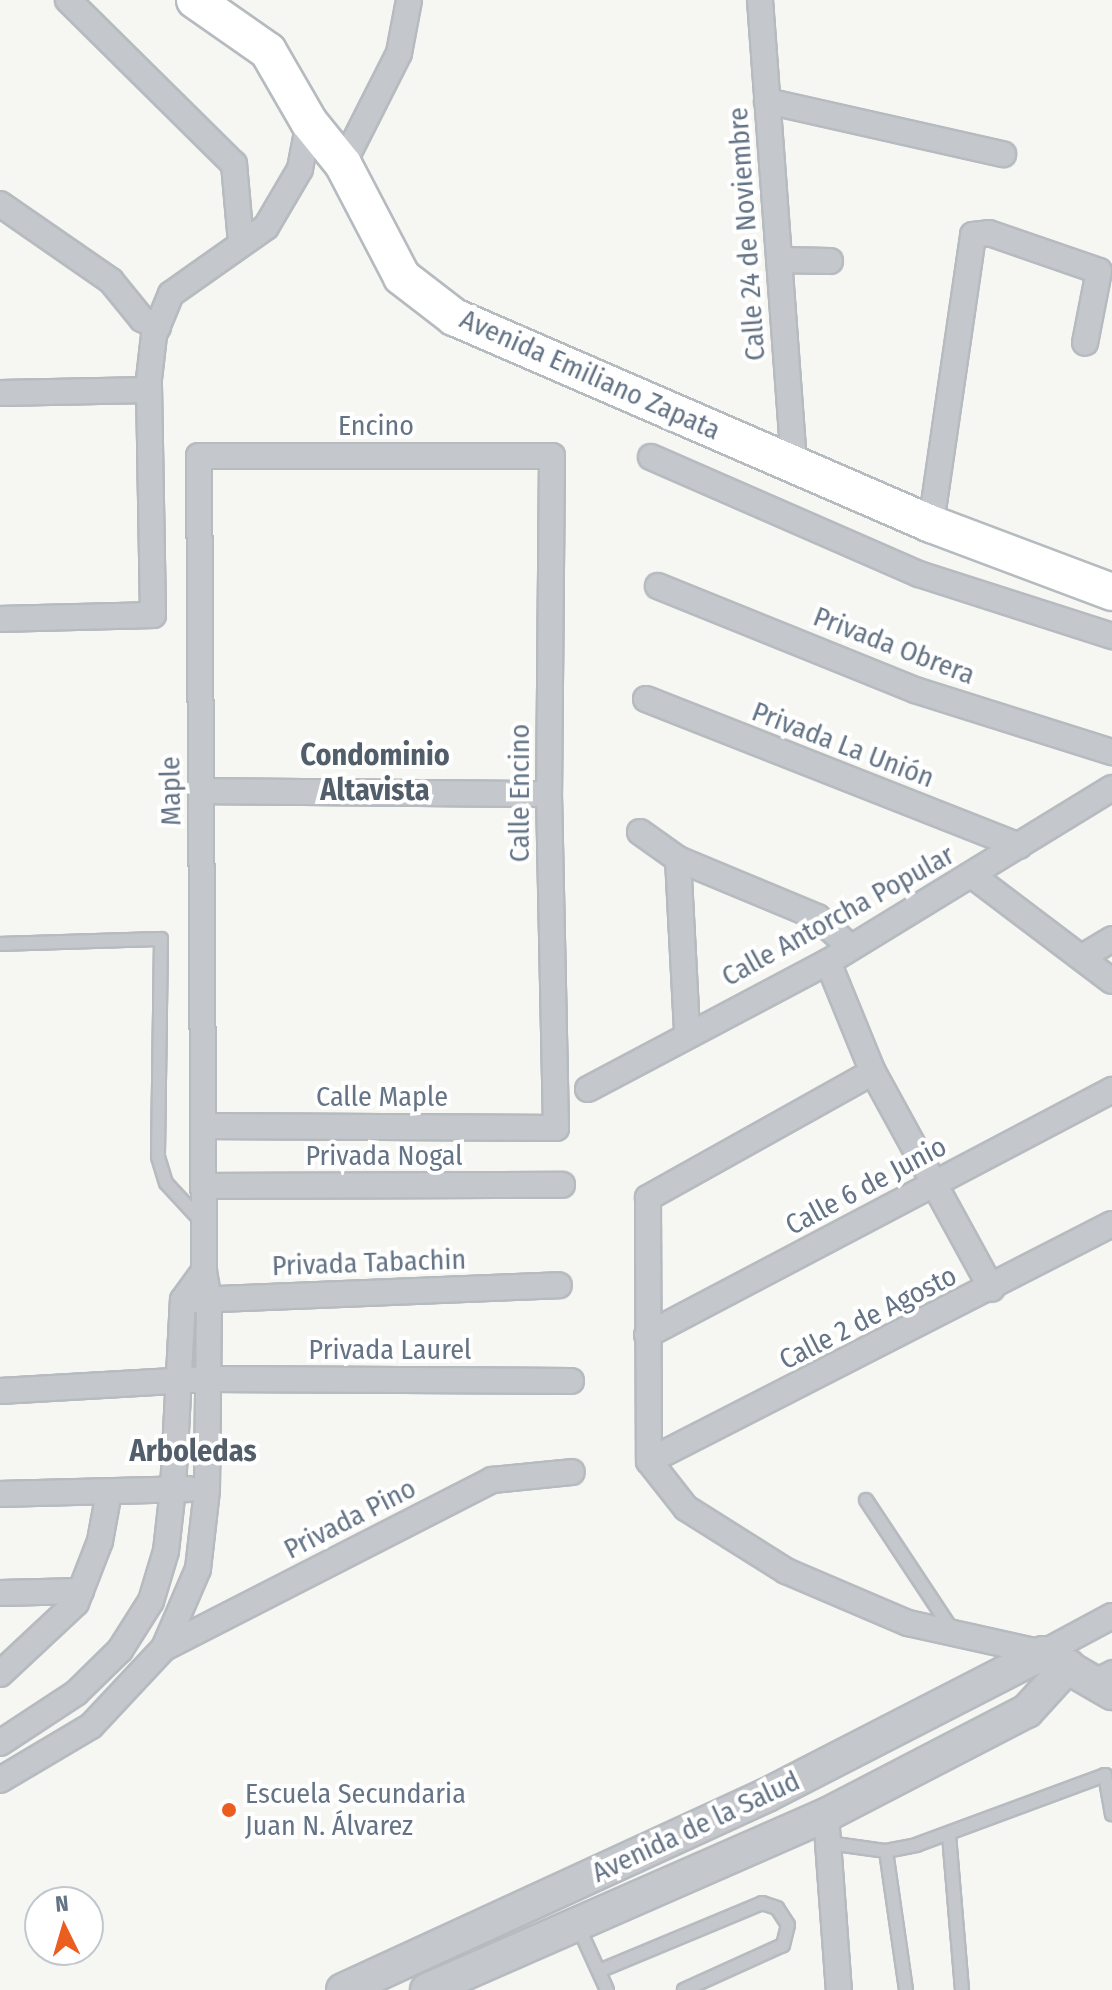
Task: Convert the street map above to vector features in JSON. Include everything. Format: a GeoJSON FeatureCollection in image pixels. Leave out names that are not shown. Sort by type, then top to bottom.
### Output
{"type":"FeatureCollection","features":[{"type":"Feature","properties":{"kind":"main road","name":"Avenida Emiliano Zapata"},"geometry":{"type":"LineString","coordinates":[[195,0],[268,51],[309,122],[343,164],[402,277],[454,317],[931,524],[1112,592]]}},
{"type":"Feature","properties":{"kind":"street"},"geometry":{"type":"LineString","coordinates":[[68,0],[234,164],[241,243]]}},
{"type":"Feature","properties":{"kind":"street"},"geometry":{"type":"LineString","coordinates":[[343,164],[399,53],[409,0]]}},
{"type":"Feature","properties":{"kind":"street","name":"Calle 24 de Noviembre"},"geometry":{"type":"LineString","coordinates":[[760,0],[794,464]]}},
{"type":"Feature","properties":{"kind":"street"},"geometry":{"type":"LineString","coordinates":[[767,101],[1003,154]]}},
{"type":"Feature","properties":{"kind":"street"},"geometry":{"type":"LineString","coordinates":[[0,619],[153,615],[149,390],[158,327],[171,294],[266,227],[300,169],[309,122]]}},
{"type":"Feature","properties":{"kind":"street"},"geometry":{"type":"LineString","coordinates":[[0,204],[111,281],[142,319],[158,327]]}},
{"type":"Feature","properties":{"kind":"street"},"geometry":{"type":"LineString","coordinates":[[931,524],[973,235],[989,233],[1099,271],[1085,343]]}},
{"type":"Feature","properties":{"kind":"street"},"geometry":{"type":"LineString","coordinates":[[779,260],[830,261]]}},
{"type":"Feature","properties":{"kind":"street"},"geometry":{"type":"LineString","coordinates":[[0,393],[149,390]]}},
{"type":"Feature","properties":{"kind":"street","name":"Encino"},"geometry":{"type":"LineString","coordinates":[[199,456],[552,456]]}},
{"type":"Feature","properties":{"kind":"street","name":"Maple"},"geometry":{"type":"LineString","coordinates":[[164,1648],[198,1569],[207,1490],[209,1300],[204,1271],[207,1126],[199,456]]}},
{"type":"Feature","properties":{"kind":"street","name":"Calle Encino"},"geometry":{"type":"LineString","coordinates":[[552,456],[549,794],[556,1128]]}},
{"type":"Feature","properties":{"kind":"street"},"geometry":{"type":"LineString","coordinates":[[651,457],[919,574],[1112,636]]}},
{"type":"Feature","properties":{"kind":"street","name":"Privada Obrera"},"geometry":{"type":"LineString","coordinates":[[658,586],[915,690],[1112,752]]}},
{"type":"Feature","properties":{"kind":"street","name":"Privada La Unión"},"geometry":{"type":"LineString","coordinates":[[646,699],[1019,846]]}},
{"type":"Feature","properties":{"kind":"street","name":"Calle Antorcha Popular"},"geometry":{"type":"LineString","coordinates":[[588,1089],[687,1033],[828,962],[849,946],[973,876],[1112,788]]}},
{"type":"Feature","properties":{"kind":"street"},"geometry":{"type":"LineString","coordinates":[[201,791],[549,794]]}},
{"type":"Feature","properties":{"kind":"street"},"geometry":{"type":"LineString","coordinates":[[640,832],[678,859],[817,917],[849,946]]}},
{"type":"Feature","properties":{"kind":"street"},"geometry":{"type":"LineString","coordinates":[[678,859],[687,1033]]}},
{"type":"Feature","properties":{"kind":"street"},"geometry":{"type":"LineString","coordinates":[[973,876],[1084,956],[1112,981]]}},
{"type":"Feature","properties":{"kind":"street"},"geometry":{"type":"LineString","coordinates":[[1084,956],[1112,939]]}},
{"type":"Feature","properties":{"kind":"street"},"geometry":{"type":"LineString","coordinates":[[828,962],[873,1072],[992,1289]]}},
{"type":"Feature","properties":{"kind":"street"},"geometry":{"type":"LineString","coordinates":[[873,1072],[648,1198],[649,1461],[686,1508],[786,1571],[908,1623],[952,1630],[1085,1672],[1079,1631],[1112,1616]]}},
{"type":"Feature","properties":{"kind":"street","name":"Calle 6 de Junio"},"geometry":{"type":"LineString","coordinates":[[647,1335],[1112,1090]]}},
{"type":"Feature","properties":{"kind":"street","name":"Calle Maple"},"geometry":{"type":"LineString","coordinates":[[207,1126],[556,1128]]}},
{"type":"Feature","properties":{"kind":"street","name":"Privada Nogal"},"geometry":{"type":"LineString","coordinates":[[205,1186],[562,1185]]}},
{"type":"Feature","properties":{"kind":"street","name":"Calle 2 de Agosto"},"geometry":{"type":"LineString","coordinates":[[649,1461],[1110,1229]]}},
{"type":"Feature","properties":{"kind":"street"},"geometry":{"type":"LineString","coordinates":[[0,1743],[76,1693],[120,1650],[151,1601],[166,1551],[173,1489],[183,1300],[204,1271]]}},
{"type":"Feature","properties":{"kind":"street","name":"Privada Tabachin"},"geometry":{"type":"LineString","coordinates":[[183,1300],[559,1285]]}},
{"type":"Feature","properties":{"kind":"street"},"geometry":{"type":"LineString","coordinates":[[0,1391],[178,1381]]}},
{"type":"Feature","properties":{"kind":"street","name":"Privada Laurel"},"geometry":{"type":"LineString","coordinates":[[178,1381],[571,1381]]}},
{"type":"Feature","properties":{"kind":"street","name":"Privada Pino"},"geometry":{"type":"LineString","coordinates":[[164,1648],[492,1480],[572,1472]]}},
{"type":"Feature","properties":{"kind":"street"},"geometry":{"type":"LineString","coordinates":[[0,1494],[207,1490]]}},
{"type":"Feature","properties":{"kind":"street"},"geometry":{"type":"LineString","coordinates":[[0,1674],[36,1645],[81,1591],[100,1541],[109,1492]]}},
{"type":"Feature","properties":{"kind":"street"},"geometry":{"type":"LineString","coordinates":[[0,1593],[81,1591]]}},
{"type":"Feature","properties":{"kind":"street"},"geometry":{"type":"LineString","coordinates":[[0,1780],[91,1726],[164,1648]]}},
{"type":"Feature","properties":{"kind":"street","name":"Avenida de la Salud"},"geometry":{"type":"LineString","coordinates":[[428,1990],[577,1923],[827,1829],[1027,1711],[1085,1672]]}},
{"type":"Feature","properties":{"kind":"street","name":"Avenida de la Salud"},"geometry":{"type":"LineString","coordinates":[[343,1990],[767,1795],[1085,1672]]}},
{"type":"Feature","properties":{"kind":"street"},"geometry":{"type":"LineString","coordinates":[[827,1829],[839,1990]]}},
{"type":"Feature","properties":{"kind":"lane"},"geometry":{"type":"LineString","coordinates":[[0,944],[161,939],[158,1157],[166,1183],[205,1225]]}},
{"type":"Feature","properties":{"kind":"lane"},"geometry":{"type":"LineString","coordinates":[[866,1500],[952,1630]]}},
{"type":"Feature","properties":{"kind":"lane"},"geometry":{"type":"LineString","coordinates":[[827,1829],[886,1851],[949,1835],[1105,1775],[1112,1814]]}},
{"type":"Feature","properties":{"kind":"lane"},"geometry":{"type":"LineString","coordinates":[[949,1835],[962,1990]]}},
{"type":"Feature","properties":{"kind":"lane"},"geometry":{"type":"LineString","coordinates":[[886,1851],[906,1990]]}},
{"type":"Feature","properties":{"kind":"lane"},"geometry":{"type":"LineString","coordinates":[[599,1971],[762,1903],[777,1908],[788,1925],[783,1945],[684,1990]]}},
{"type":"Feature","properties":{"kind":"lane"},"geometry":{"type":"LineString","coordinates":[[577,1923],[607,1990]]}},
{"type":"Feature","properties":{"kind":"place","name":"Escuela Secundaria Juan N. Álvarez"},"geometry":{"type":"Point","coordinates":[229,1810]}},
{"type":"Feature","properties":{"kind":"district","name":"Condominio Altavista"},"geometry":{"type":"Point","coordinates":[375,772]}},
{"type":"Feature","properties":{"kind":"district","name":"Arboledas"},"geometry":{"type":"Point","coordinates":[193,1451]}}]}
